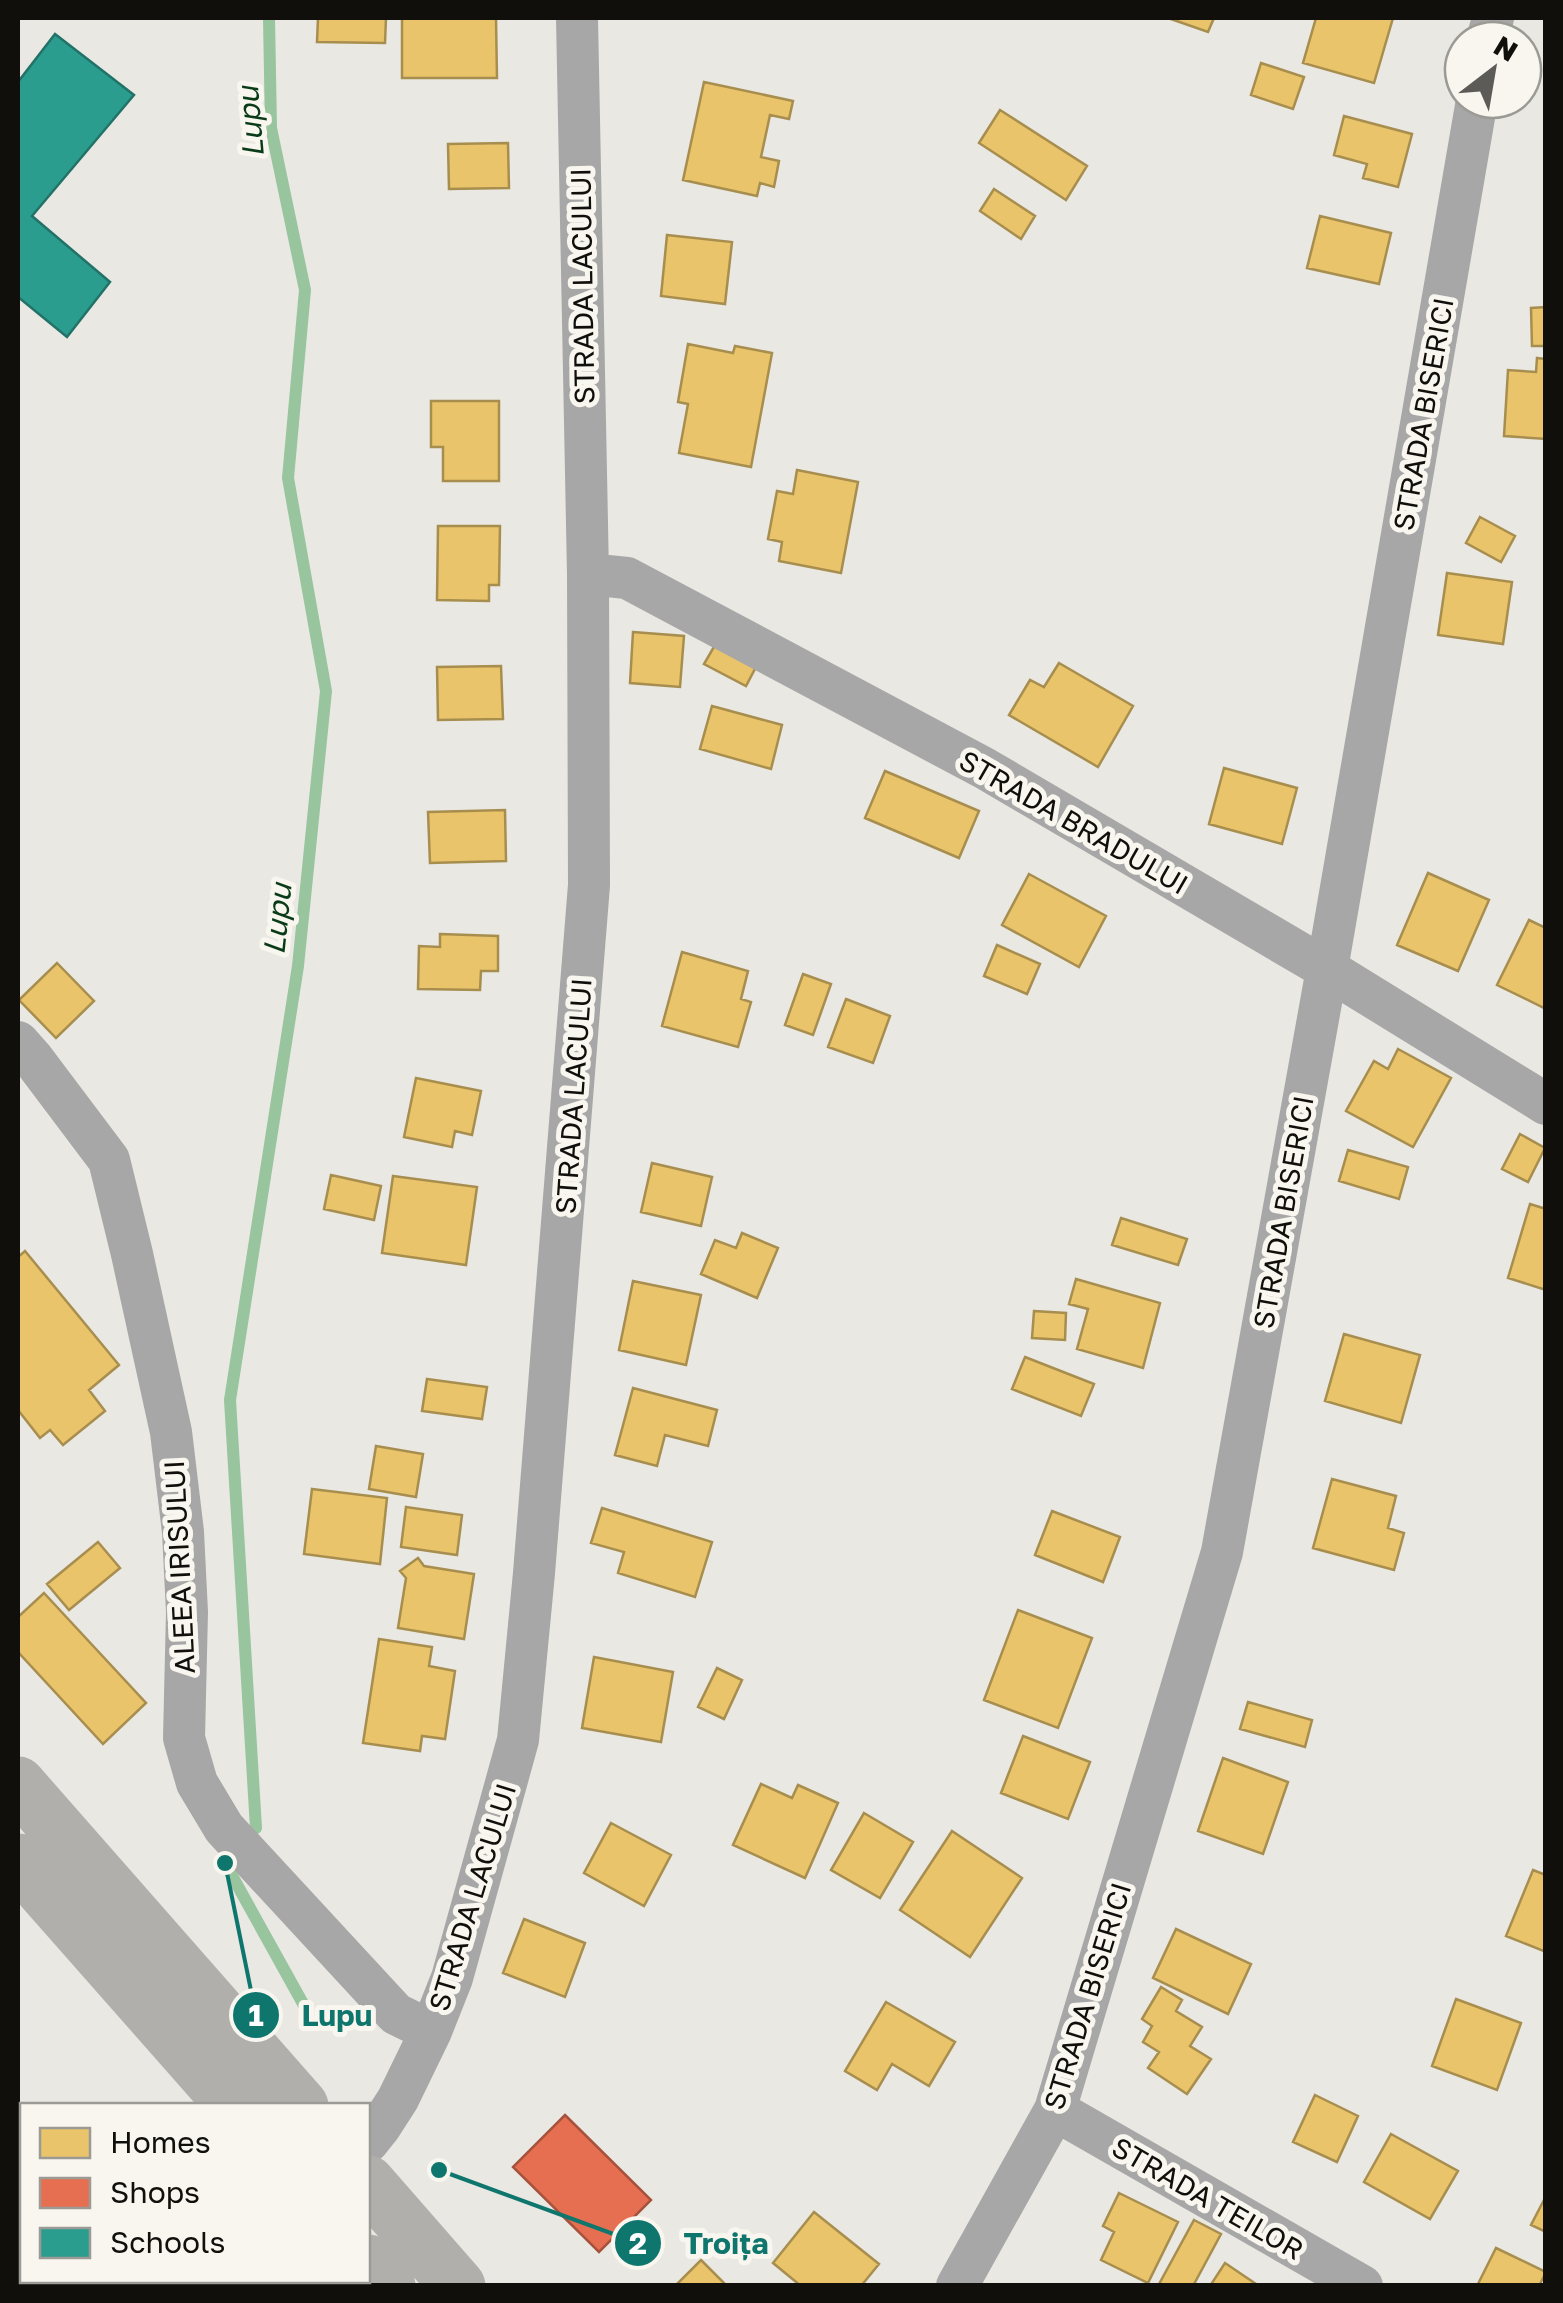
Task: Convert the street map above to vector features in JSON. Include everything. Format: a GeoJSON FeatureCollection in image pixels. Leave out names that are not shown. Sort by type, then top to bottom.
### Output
{"type":"FeatureCollection","features":[{"type":"Feature","properties":{"kind":"highway"},"geometry":{"type":"LineString","coordinates":[[18,1784],[188,2017]]}},
{"type":"Feature","properties":{"kind":"highway"},"geometry":{"type":"LineString","coordinates":[[18,1861],[271,2097]]}},
{"type":"Feature","properties":{"kind":"highway"},"geometry":{"type":"LineString","coordinates":[[370,2185],[458,2286]]}},
{"type":"Feature","properties":{"kind":"highway"},"geometry":{"type":"LineString","coordinates":[[370,2264],[388,2286]]}},
{"type":"Feature","properties":{"kind":"street","name":"STRADA LACULUI"},"geometry":{"type":"LineString","coordinates":[[370,2140],[398,2099],[432,2031],[452,1978],[518,1740],[589,885],[588,574],[577,18]]}},
{"type":"Feature","properties":{"kind":"street","name":"STRADA BISERICI"},"geometry":{"type":"LineString","coordinates":[[957,2286],[1055,2110],[1222,1552],[1474,120]]}},
{"type":"Feature","properties":{"kind":"street","name":"STRADA BRADULUI"},"geometry":{"type":"LineString","coordinates":[[588,574],[628,578],[984,768],[1327,969],[1546,1104]]}},
{"type":"Feature","properties":{"kind":"street","name":"ALEEA IRISULUI"},"geometry":{"type":"LineString","coordinates":[[18,1042],[109,1160],[171,1432],[183,1532],[184,1738],[197,1783],[224,1828],[396,2014],[432,2031]]}},
{"type":"Feature","properties":{"kind":"street","name":"STRADA TEILOR"},"geometry":{"type":"LineString","coordinates":[[1055,2110],[1362,2286]]}},
{"type":"Feature","properties":{"kind":"shaded area"},"geometry":{"type":"Polygon","coordinates":[[[20,2266],[20,2283],[292,2285],[18,2285],[20,2266]]]}},
{"type":"Feature","properties":{"kind":"building: Homes"},"geometry":{"type":"Polygon","coordinates":[[[318,18],[386,18],[385,43],[317,42],[318,18]]]}},
{"type":"Feature","properties":{"kind":"building: Homes"},"geometry":{"type":"Polygon","coordinates":[[[402,18],[496,18],[497,78],[402,78],[402,18]]]}},
{"type":"Feature","properties":{"kind":"building: Homes"},"geometry":{"type":"Polygon","coordinates":[[[1168,18],[1214,18],[1208,32],[1168,18]]]}},
{"type":"Feature","properties":{"kind":"building: Homes"},"geometry":{"type":"Polygon","coordinates":[[[1316,18],[1393,18],[1374,83],[1303,63],[1316,18]]]}},
{"type":"Feature","properties":{"kind":"building: Homes"},"geometry":{"type":"Polygon","coordinates":[[[1261,63],[1304,77],[1293,109],[1251,95],[1261,63]]]}},
{"type":"Feature","properties":{"kind":"building: Homes"},"geometry":{"type":"Polygon","coordinates":[[[704,82],[793,101],[789,119],[770,115],[761,157],[779,161],[774,187],[760,183],[757,196],[683,180],[704,82]]]}},
{"type":"Feature","properties":{"kind":"building: Homes"},"geometry":{"type":"Polygon","coordinates":[[[1000,110],[1087,166],[1066,200],[979,143],[1000,110]]]}},
{"type":"Feature","properties":{"kind":"building: Homes"},"geometry":{"type":"Polygon","coordinates":[[[1344,116],[1412,134],[1398,187],[1363,178],[1367,164],[1334,155],[1344,116]]]}},
{"type":"Feature","properties":{"kind":"building: Homes"},"geometry":{"type":"Polygon","coordinates":[[[508,143],[509,188],[449,189],[448,144],[508,143]]]}},
{"type":"Feature","properties":{"kind":"building: Homes"},"geometry":{"type":"Polygon","coordinates":[[[994,189],[1035,216],[1021,239],[980,211],[994,189]]]}},
{"type":"Feature","properties":{"kind":"building: Homes"},"geometry":{"type":"Polygon","coordinates":[[[1320,216],[1391,233],[1379,284],[1307,268],[1320,216]]]}},
{"type":"Feature","properties":{"kind":"building: Homes"},"geometry":{"type":"Polygon","coordinates":[[[667,235],[732,242],[725,304],[661,296],[667,235]]]}},
{"type":"Feature","properties":{"kind":"building: Homes"},"geometry":{"type":"Polygon","coordinates":[[[1546,307],[1546,346],[1532,346],[1531,308],[1546,307]]]}},
{"type":"Feature","properties":{"kind":"building: Homes"},"geometry":{"type":"Polygon","coordinates":[[[688,344],[733,353],[735,346],[772,353],[751,467],[679,453],[688,404],[678,402],[688,344]]]}},
{"type":"Feature","properties":{"kind":"building: Homes"},"geometry":{"type":"Polygon","coordinates":[[[1537,358],[1546,359],[1546,439],[1504,436],[1508,370],[1536,372],[1537,358]]]}},
{"type":"Feature","properties":{"kind":"building: Homes"},"geometry":{"type":"Polygon","coordinates":[[[431,401],[499,401],[499,481],[443,481],[443,447],[431,447],[431,401]]]}},
{"type":"Feature","properties":{"kind":"building: Homes"},"geometry":{"type":"Polygon","coordinates":[[[797,470],[858,482],[841,573],[779,561],[782,542],[768,539],[777,491],[793,494],[797,470]]]}},
{"type":"Feature","properties":{"kind":"building: Homes"},"geometry":{"type":"Polygon","coordinates":[[[1480,517],[1515,536],[1501,562],[1466,543],[1480,517]]]}},
{"type":"Feature","properties":{"kind":"building: Homes"},"geometry":{"type":"Polygon","coordinates":[[[438,526],[500,526],[499,585],[489,585],[489,601],[437,600],[438,526]]]}},
{"type":"Feature","properties":{"kind":"building: Homes"},"geometry":{"type":"Polygon","coordinates":[[[1447,573],[1512,582],[1503,644],[1438,635],[1447,573]]]}},
{"type":"Feature","properties":{"kind":"building: Homes"},"geometry":{"type":"Polygon","coordinates":[[[633,632],[684,636],[680,687],[630,683],[633,632]]]}},
{"type":"Feature","properties":{"kind":"building: Homes"},"geometry":{"type":"Polygon","coordinates":[[[715,645],[756,667],[746,686],[704,664],[715,645]]]}},
{"type":"Feature","properties":{"kind":"building: Homes"},"geometry":{"type":"Polygon","coordinates":[[[1059,663],[1133,706],[1098,767],[1009,715],[1030,680],[1044,687],[1059,663]]]}},
{"type":"Feature","properties":{"kind":"building: Homes"},"geometry":{"type":"Polygon","coordinates":[[[501,666],[503,719],[438,720],[437,667],[501,666]]]}},
{"type":"Feature","properties":{"kind":"building: Homes"},"geometry":{"type":"Polygon","coordinates":[[[712,706],[782,725],[771,769],[700,749],[712,706]]]}},
{"type":"Feature","properties":{"kind":"building: Homes"},"geometry":{"type":"Polygon","coordinates":[[[1224,768],[1297,788],[1282,844],[1209,824],[1224,768]]]}},
{"type":"Feature","properties":{"kind":"building: Homes"},"geometry":{"type":"Polygon","coordinates":[[[885,771],[979,811],[959,858],[865,818],[885,771]]]}},
{"type":"Feature","properties":{"kind":"building: Homes"},"geometry":{"type":"Polygon","coordinates":[[[505,810],[506,861],[430,863],[428,812],[505,810]]]}},
{"type":"Feature","properties":{"kind":"building: Homes"},"geometry":{"type":"Polygon","coordinates":[[[1428,873],[1489,900],[1458,971],[1397,945],[1428,873]]]}},
{"type":"Feature","properties":{"kind":"building: Homes"},"geometry":{"type":"Polygon","coordinates":[[[1029,874],[1106,916],[1079,967],[1002,925],[1029,874]]]}},
{"type":"Feature","properties":{"kind":"building: Homes"},"geometry":{"type":"Polygon","coordinates":[[[1529,920],[1546,928],[1546,1009],[1497,985],[1529,920]]]}},
{"type":"Feature","properties":{"kind":"building: Homes"},"geometry":{"type":"Polygon","coordinates":[[[440,934],[498,936],[498,971],[481,971],[480,990],[418,989],[419,946],[440,947],[440,934]]]}},
{"type":"Feature","properties":{"kind":"building: Homes"},"geometry":{"type":"Polygon","coordinates":[[[997,945],[1040,964],[1027,994],[984,976],[997,945]]]}},
{"type":"Feature","properties":{"kind":"building: Homes"},"geometry":{"type":"Polygon","coordinates":[[[682,952],[748,971],[741,999],[751,1002],[738,1047],[662,1026],[682,952]]]}},
{"type":"Feature","properties":{"kind":"building: Homes"},"geometry":{"type":"Polygon","coordinates":[[[57,963],[94,1001],[56,1038],[19,1000],[57,963]]]}},
{"type":"Feature","properties":{"kind":"building: Homes"},"geometry":{"type":"Polygon","coordinates":[[[803,974],[831,984],[813,1035],[785,1025],[803,974]]]}},
{"type":"Feature","properties":{"kind":"building: Homes"},"geometry":{"type":"Polygon","coordinates":[[[846,999],[890,1016],[873,1063],[828,1047],[846,999]]]}},
{"type":"Feature","properties":{"kind":"building: Homes"},"geometry":{"type":"Polygon","coordinates":[[[1398,1049],[1451,1078],[1413,1147],[1346,1111],[1374,1061],[1388,1069],[1398,1049]]]}},
{"type":"Feature","properties":{"kind":"building: Homes"},"geometry":{"type":"Polygon","coordinates":[[[416,1078],[481,1091],[472,1135],[455,1131],[452,1147],[404,1137],[416,1078]]]}},
{"type":"Feature","properties":{"kind":"building: Homes"},"geometry":{"type":"Polygon","coordinates":[[[1520,1134],[1545,1148],[1528,1182],[1502,1169],[1520,1134]]]}},
{"type":"Feature","properties":{"kind":"building: Homes"},"geometry":{"type":"Polygon","coordinates":[[[1348,1150],[1408,1167],[1399,1199],[1339,1181],[1348,1150]]]}},
{"type":"Feature","properties":{"kind":"building: Homes"},"geometry":{"type":"Polygon","coordinates":[[[652,1163],[712,1177],[701,1226],[641,1212],[652,1163]]]}},
{"type":"Feature","properties":{"kind":"building: Homes"},"geometry":{"type":"Polygon","coordinates":[[[331,1175],[381,1186],[374,1220],[324,1209],[331,1175]]]}},
{"type":"Feature","properties":{"kind":"building: Homes"},"geometry":{"type":"Polygon","coordinates":[[[393,1176],[477,1187],[466,1265],[382,1253],[393,1176]]]}},
{"type":"Feature","properties":{"kind":"building: Homes"},"geometry":{"type":"Polygon","coordinates":[[[1530,1204],[1546,1209],[1546,1290],[1508,1278],[1530,1204]]]}},
{"type":"Feature","properties":{"kind":"building: Homes"},"geometry":{"type":"Polygon","coordinates":[[[1121,1218],[1187,1239],[1178,1265],[1112,1245],[1121,1218]]]}},
{"type":"Feature","properties":{"kind":"building: Homes"},"geometry":{"type":"Polygon","coordinates":[[[742,1233],[778,1248],[757,1298],[701,1274],[715,1240],[736,1248],[742,1233]]]}},
{"type":"Feature","properties":{"kind":"building: Homes"},"geometry":{"type":"Polygon","coordinates":[[[25,1251],[119,1365],[89,1390],[105,1411],[63,1445],[50,1430],[40,1438],[18,1410],[18,1257],[25,1251]]]}},
{"type":"Feature","properties":{"kind":"building: Homes"},"geometry":{"type":"Polygon","coordinates":[[[1076,1279],[1160,1303],[1143,1368],[1077,1349],[1088,1309],[1069,1304],[1076,1279]]]}},
{"type":"Feature","properties":{"kind":"building: Homes"},"geometry":{"type":"Polygon","coordinates":[[[633,1281],[701,1295],[686,1365],[619,1350],[633,1281]]]}},
{"type":"Feature","properties":{"kind":"building: Homes"},"geometry":{"type":"Polygon","coordinates":[[[1034,1311],[1066,1313],[1065,1340],[1032,1338],[1034,1311]]]}},
{"type":"Feature","properties":{"kind":"building: Homes"},"geometry":{"type":"Polygon","coordinates":[[[1344,1334],[1420,1355],[1401,1423],[1325,1401],[1344,1334]]]}},
{"type":"Feature","properties":{"kind":"building: Homes"},"geometry":{"type":"Polygon","coordinates":[[[1025,1357],[1094,1384],[1081,1416],[1012,1389],[1025,1357]]]}},
{"type":"Feature","properties":{"kind":"building: Homes"},"geometry":{"type":"Polygon","coordinates":[[[427,1379],[487,1387],[482,1419],[422,1411],[427,1379]]]}},
{"type":"Feature","properties":{"kind":"building: Homes"},"geometry":{"type":"Polygon","coordinates":[[[633,1388],[717,1410],[708,1446],[665,1435],[657,1466],[615,1455],[633,1388]]]}},
{"type":"Feature","properties":{"kind":"building: Homes"},"geometry":{"type":"Polygon","coordinates":[[[376,1446],[423,1454],[416,1497],[369,1489],[376,1446]]]}},
{"type":"Feature","properties":{"kind":"building: Homes"},"geometry":{"type":"Polygon","coordinates":[[[1332,1479],[1396,1496],[1388,1528],[1404,1533],[1394,1570],[1313,1548],[1332,1479]]]}},
{"type":"Feature","properties":{"kind":"building: Homes"},"geometry":{"type":"Polygon","coordinates":[[[312,1489],[387,1498],[380,1564],[304,1554],[312,1489]]]}},
{"type":"Feature","properties":{"kind":"building: Homes"},"geometry":{"type":"Polygon","coordinates":[[[406,1507],[462,1515],[457,1555],[401,1547],[406,1507]]]}},
{"type":"Feature","properties":{"kind":"building: Homes"},"geometry":{"type":"Polygon","coordinates":[[[602,1508],[712,1542],[695,1597],[618,1573],[624,1552],[591,1543],[602,1508]]]}},
{"type":"Feature","properties":{"kind":"building: Homes"},"geometry":{"type":"Polygon","coordinates":[[[1052,1511],[1120,1537],[1103,1582],[1035,1555],[1052,1511]]]}},
{"type":"Feature","properties":{"kind":"building: Homes"},"geometry":{"type":"Polygon","coordinates":[[[98,1542],[120,1568],[69,1610],[47,1584],[98,1542]]]}},
{"type":"Feature","properties":{"kind":"building: Homes"},"geometry":{"type":"Polygon","coordinates":[[[418,1558],[424,1566],[474,1574],[464,1639],[398,1628],[406,1578],[400,1571],[418,1558]]]}},
{"type":"Feature","properties":{"kind":"building: Homes"},"geometry":{"type":"Polygon","coordinates":[[[44,1593],[146,1703],[103,1744],[18,1652],[18,1617],[44,1593]]]}},
{"type":"Feature","properties":{"kind":"building: Homes"},"geometry":{"type":"Polygon","coordinates":[[[1018,1610],[1092,1638],[1058,1728],[984,1700],[1018,1610]]]}},
{"type":"Feature","properties":{"kind":"building: Homes"},"geometry":{"type":"Polygon","coordinates":[[[379,1639],[432,1647],[429,1666],[455,1671],[445,1739],[422,1736],[420,1751],[363,1743],[379,1639]]]}},
{"type":"Feature","properties":{"kind":"building: Homes"},"geometry":{"type":"Polygon","coordinates":[[[594,1657],[673,1672],[661,1742],[582,1728],[594,1657]]]}},
{"type":"Feature","properties":{"kind":"building: Homes"},"geometry":{"type":"Polygon","coordinates":[[[717,1668],[742,1680],[724,1719],[698,1707],[717,1668]]]}},
{"type":"Feature","properties":{"kind":"building: Homes"},"geometry":{"type":"Polygon","coordinates":[[[1248,1702],[1312,1720],[1305,1747],[1240,1729],[1248,1702]]]}},
{"type":"Feature","properties":{"kind":"building: Homes"},"geometry":{"type":"Polygon","coordinates":[[[1023,1736],[1090,1762],[1068,1819],[1001,1793],[1023,1736]]]}},
{"type":"Feature","properties":{"kind":"building: Homes"},"geometry":{"type":"Polygon","coordinates":[[[1223,1758],[1288,1782],[1263,1854],[1198,1831],[1223,1758]]]}},
{"type":"Feature","properties":{"kind":"building: Homes"},"geometry":{"type":"Polygon","coordinates":[[[761,1784],[792,1798],[798,1785],[838,1803],[805,1878],[733,1845],[761,1784]]]}},
{"type":"Feature","properties":{"kind":"building: Homes"},"geometry":{"type":"Polygon","coordinates":[[[864,1813],[913,1842],[880,1898],[831,1870],[864,1813]]]}},
{"type":"Feature","properties":{"kind":"building: Homes"},"geometry":{"type":"Polygon","coordinates":[[[611,1823],[671,1855],[644,1906],[584,1873],[611,1823]]]}},
{"type":"Feature","properties":{"kind":"building: Homes"},"geometry":{"type":"Polygon","coordinates":[[[952,1831],[1022,1878],[970,1957],[900,1910],[952,1831]]]}},
{"type":"Feature","properties":{"kind":"building: Homes"},"geometry":{"type":"Polygon","coordinates":[[[1533,1870],[1546,1875],[1546,1952],[1506,1936],[1533,1870]]]}},
{"type":"Feature","properties":{"kind":"building: Homes"},"geometry":{"type":"Polygon","coordinates":[[[524,1919],[585,1943],[565,1997],[503,1973],[524,1919]]]}},
{"type":"Feature","properties":{"kind":"building: Homes"},"geometry":{"type":"Polygon","coordinates":[[[1176,1929],[1251,1964],[1228,2014],[1153,1978],[1176,1929]]]}},
{"type":"Feature","properties":{"kind":"building: Homes"},"geometry":{"type":"Polygon","coordinates":[[[1161,1987],[1182,2000],[1176,2011],[1202,2027],[1190,2046],[1211,2059],[1187,2094],[1148,2068],[1159,2052],[1143,2042],[1152,2026],[1142,2019],[1161,1987]]]}},
{"type":"Feature","properties":{"kind":"building: Homes"},"geometry":{"type":"Polygon","coordinates":[[[1456,1999],[1521,2023],[1497,2090],[1432,2066],[1456,1999]]]}},
{"type":"Feature","properties":{"kind":"building: Homes"},"geometry":{"type":"Polygon","coordinates":[[[886,2002],[955,2042],[929,2086],[892,2064],[877,2090],[845,2071],[886,2002]]]}},
{"type":"Feature","properties":{"kind":"building: Homes"},"geometry":{"type":"Polygon","coordinates":[[[1315,2095],[1358,2116],[1337,2162],[1293,2142],[1315,2095]]]}},
{"type":"Feature","properties":{"kind":"building: Homes"},"geometry":{"type":"Polygon","coordinates":[[[1391,2134],[1458,2171],[1430,2219],[1364,2182],[1391,2134]]]}},
{"type":"Feature","properties":{"kind":"building: Homes"},"geometry":{"type":"Polygon","coordinates":[[[1119,2193],[1178,2222],[1148,2283],[1101,2260],[1114,2232],[1103,2226],[1119,2193]]]}},
{"type":"Feature","properties":{"kind":"building: Homes"},"geometry":{"type":"Polygon","coordinates":[[[1546,2196],[1546,2232],[1531,2225],[1546,2196]]]}},
{"type":"Feature","properties":{"kind":"building: Homes"},"geometry":{"type":"Polygon","coordinates":[[[814,2212],[879,2264],[861,2286],[801,2286],[773,2263],[814,2212]]]}},
{"type":"Feature","properties":{"kind":"building: Homes"},"geometry":{"type":"Polygon","coordinates":[[[1194,2220],[1221,2234],[1193,2286],[1158,2286],[1194,2220]]]}},
{"type":"Feature","properties":{"kind":"building: Homes"},"geometry":{"type":"Polygon","coordinates":[[[1496,2248],[1546,2272],[1539,2286],[1477,2286],[1496,2248]]]}},
{"type":"Feature","properties":{"kind":"building: Homes"},"geometry":{"type":"Polygon","coordinates":[[[701,2260],[727,2286],[675,2286],[701,2260]]]}},
{"type":"Feature","properties":{"kind":"building: Homes"},"geometry":{"type":"Polygon","coordinates":[[[1225,2263],[1259,2286],[1210,2286],[1225,2263]]]}},
{"type":"Feature","properties":{"kind":"building: Shops"},"geometry":{"type":"Polygon","coordinates":[[[565,2115],[651,2200],[599,2252],[513,2167],[565,2115]]]}},
{"type":"Feature","properties":{"kind":"building: Schools"},"geometry":{"type":"Polygon","coordinates":[[[55,34],[134,95],[32,216],[110,282],[67,337],[18,297],[18,82],[55,34]]]}},
{"type":"Feature","properties":{"kind":"waterway","name":"Lupu"},"geometry":{"type":"LineString","coordinates":[[256,1828],[230,1400],[298,966],[326,691],[288,478],[305,290],[271,128],[269,18]]}},
{"type":"Feature","properties":{"kind":"waterway","name":"Lupu"},"geometry":{"type":"LineString","coordinates":[[225,1863],[306,2009]]}},
{"type":"Feature","properties":{"kind":"place","name":"Lupu"},"geometry":{"type":"Point","coordinates":[225,1863]}},
{"type":"Feature","properties":{"kind":"place","name":"Troița"},"geometry":{"type":"Point","coordinates":[439,2170]}}]}
